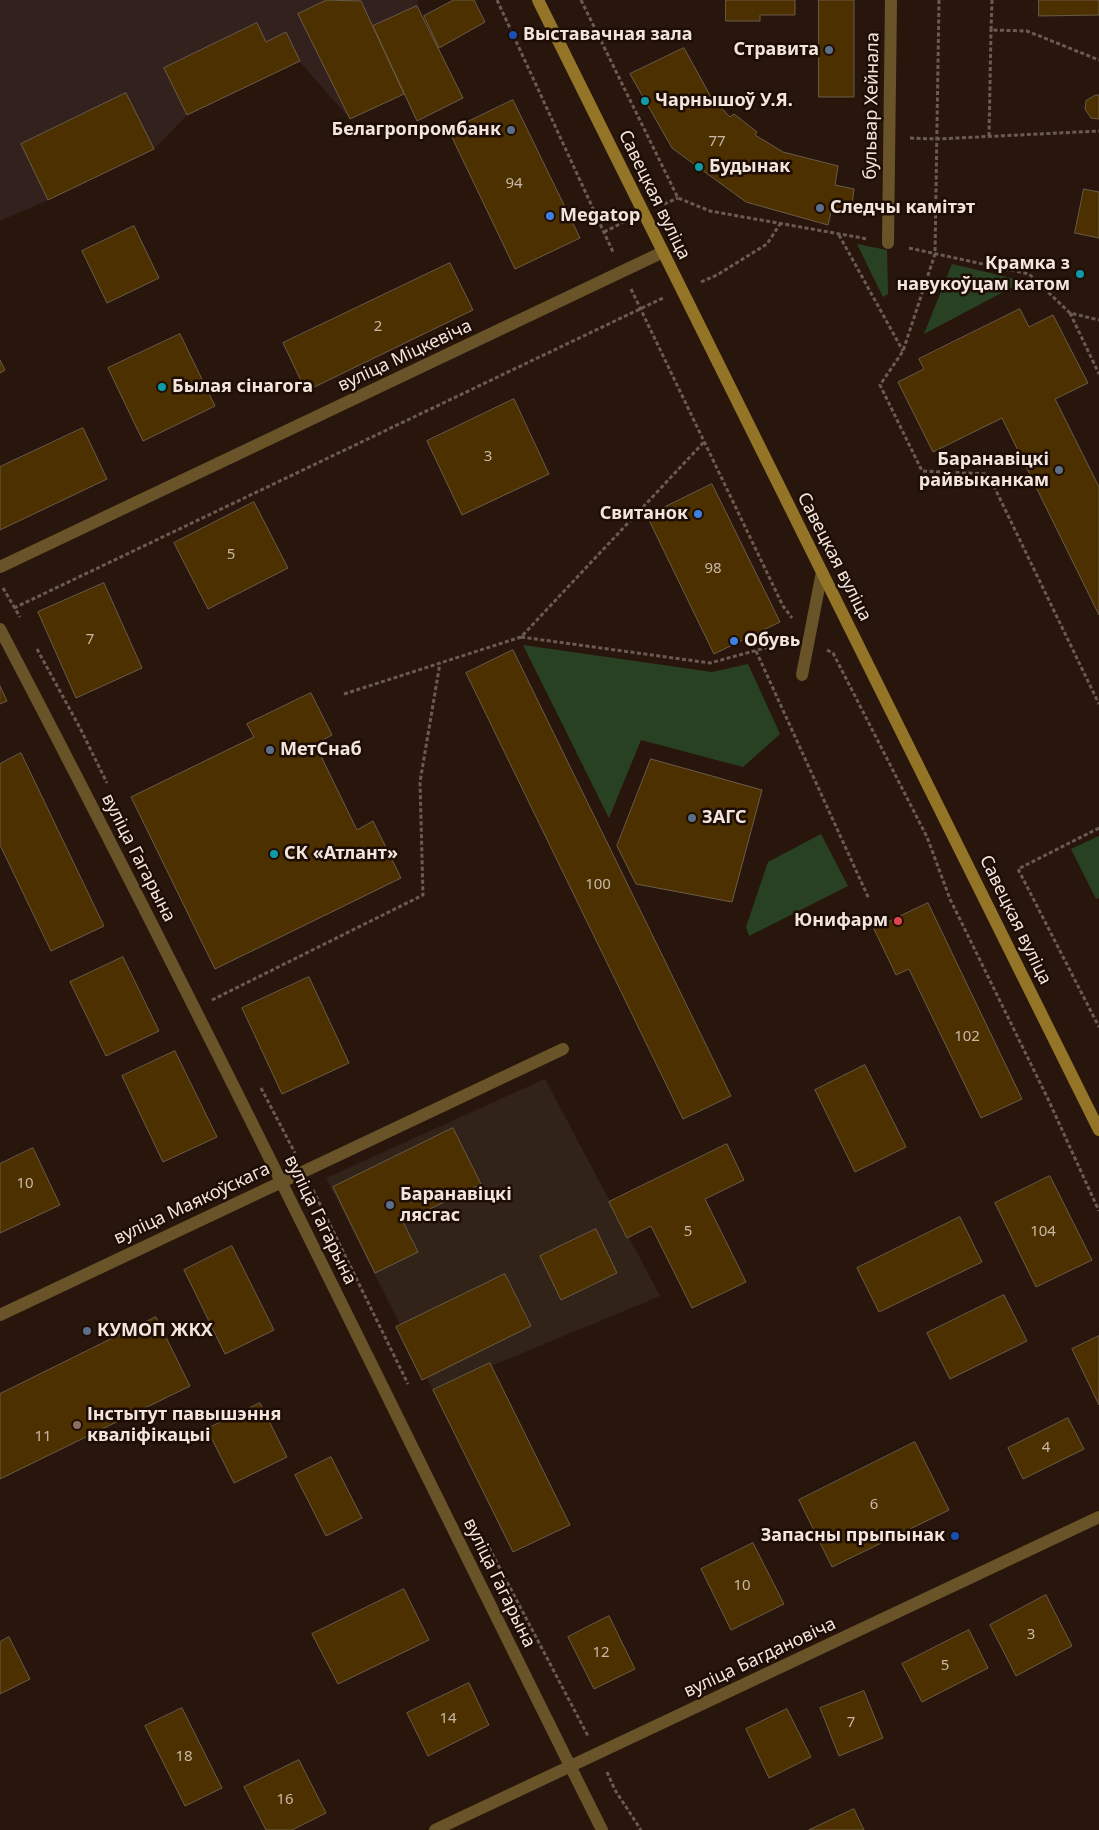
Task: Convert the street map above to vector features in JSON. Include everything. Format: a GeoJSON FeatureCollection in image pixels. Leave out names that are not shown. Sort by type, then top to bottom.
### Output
{"type":"FeatureCollection","features":[{"type":"Feature","properties":{"kind":"main road","name":"Савецкая вуліца"},"geometry":{"type":"LineString","coordinates":[[538,0],[1099,1130]]}},
{"type":"Feature","properties":{"kind":"street","name":"бульвар Хейнала"},"geometry":{"type":"LineString","coordinates":[[888,243],[891,0]]}},
{"type":"Feature","properties":{"kind":"street","name":"вуліца Міцкевіча"},"geometry":{"type":"LineString","coordinates":[[0,567],[663,252]]}},
{"type":"Feature","properties":{"kind":"street"},"geometry":{"type":"LineString","coordinates":[[802,675],[822,572]]}},
{"type":"Feature","properties":{"kind":"street","name":"вуліца Гагарына"},"geometry":{"type":"LineString","coordinates":[[0,628],[195,1009],[602,1830]]}},
{"type":"Feature","properties":{"kind":"street","name":"вуліца Маякоўскага"},"geometry":{"type":"LineString","coordinates":[[0,1315],[563,1049]]}},
{"type":"Feature","properties":{"kind":"street","name":"вуліца Багдановіча"},"geometry":{"type":"LineString","coordinates":[[435,1830],[1099,1517]]}},
{"type":"Feature","properties":{"kind":"path"},"geometry":{"type":"LineString","coordinates":[[497,0],[623,272],[783,606],[809,640],[833,653],[927,837],[950,899],[1048,1099],[1099,1211]]}},
{"type":"Feature","properties":{"kind":"path"},"geometry":{"type":"LineString","coordinates":[[581,0],[678,198],[710,211],[888,243],[1029,274],[1070,313],[1099,374]]}},
{"type":"Feature","properties":{"kind":"path"},"geometry":{"type":"LineString","coordinates":[[939,0],[935,254],[903,351],[880,385],[922,471],[988,474],[1099,704]]}},
{"type":"Feature","properties":{"kind":"path"},"geometry":{"type":"LineString","coordinates":[[989,136],[992,0]]}},
{"type":"Feature","properties":{"kind":"path"},"geometry":{"type":"LineString","coordinates":[[991,30],[1027,31],[1099,60]]}},
{"type":"Feature","properties":{"kind":"path"},"geometry":{"type":"LineString","coordinates":[[890,137],[937,139],[1099,131]]}},
{"type":"Feature","properties":{"kind":"path"},"geometry":{"type":"LineString","coordinates":[[7,611],[640,308],[717,275],[767,244],[780,224]]}},
{"type":"Feature","properties":{"kind":"path"},"geometry":{"type":"LineString","coordinates":[[839,234],[903,351]]}},
{"type":"Feature","properties":{"kind":"path"},"geometry":{"type":"LineString","coordinates":[[1070,313],[1099,320]]}},
{"type":"Feature","properties":{"kind":"path"},"geometry":{"type":"LineString","coordinates":[[521,636],[704,442]]}},
{"type":"Feature","properties":{"kind":"path"},"geometry":{"type":"LineString","coordinates":[[344,694],[521,636],[710,663],[776,645],[800,629]]}},
{"type":"Feature","properties":{"kind":"path"},"geometry":{"type":"LineString","coordinates":[[756,651],[869,899]]}},
{"type":"Feature","properties":{"kind":"path"},"geometry":{"type":"LineString","coordinates":[[195,1009],[423,895],[420,782],[440,663]]}},
{"type":"Feature","properties":{"kind":"path"},"geometry":{"type":"LineString","coordinates":[[1099,828],[1018,869],[1099,1027]]}},
{"type":"Feature","properties":{"kind":"shaded area"},"geometry":{"type":"Polygon","coordinates":[[[0,0],[418,0],[417,6],[463,98],[417,121],[404,94],[350,119],[299,61],[187,115],[154,149],[0,221],[0,0]]]}},
{"type":"Feature","properties":{"kind":"shaded area"},"geometry":{"type":"Polygon","coordinates":[[[545,1079],[660,1296],[433,1390],[326,1178],[545,1079]]]}},
{"type":"Feature","properties":{"kind":"green space"},"geometry":{"type":"Polygon","coordinates":[[[857,244],[887,250],[888,294],[883,297],[857,244]]]}},
{"type":"Feature","properties":{"kind":"green space"},"geometry":{"type":"Polygon","coordinates":[[[952,264],[1024,281],[924,334],[952,264]]]}},
{"type":"Feature","properties":{"kind":"green space"},"geometry":{"type":"Polygon","coordinates":[[[523,645],[712,672],[748,664],[780,734],[743,767],[641,740],[609,818],[523,645]]]}},
{"type":"Feature","properties":{"kind":"green space"},"geometry":{"type":"Polygon","coordinates":[[[821,834],[848,886],[749,936],[746,927],[768,862],[821,834]]]}},
{"type":"Feature","properties":{"kind":"green space"},"geometry":{"type":"Polygon","coordinates":[[[1099,836],[1099,898],[1096,899],[1071,849],[1099,836]]]}},
{"type":"Feature","properties":{"kind":"building"},"geometry":{"type":"Polygon","coordinates":[[[327,0],[361,1],[404,94],[350,119],[298,14],[327,0]]]}},
{"type":"Feature","properties":{"kind":"building"},"geometry":{"type":"Polygon","coordinates":[[[454,0],[474,0],[485,22],[439,48],[424,16],[454,0]]]}},
{"type":"Feature","properties":{"kind":"building"},"geometry":{"type":"Polygon","coordinates":[[[726,0],[795,0],[795,15],[760,15],[760,21],[726,21],[726,0]]]}},
{"type":"Feature","properties":{"kind":"building"},"geometry":{"type":"Polygon","coordinates":[[[819,0],[854,0],[854,97],[819,97],[819,0]]]}},
{"type":"Feature","properties":{"kind":"building"},"geometry":{"type":"Polygon","coordinates":[[[1039,0],[1099,0],[1099,15],[1039,16],[1039,0]]]}},
{"type":"Feature","properties":{"kind":"building"},"geometry":{"type":"Polygon","coordinates":[[[417,6],[463,98],[417,121],[373,26],[417,6]]]}},
{"type":"Feature","properties":{"kind":"building"},"geometry":{"type":"Polygon","coordinates":[[[257,23],[266,42],[286,32],[300,61],[187,115],[164,68],[257,23]]]}},
{"type":"Feature","properties":{"kind":"building"},"geometry":{"type":"Polygon","coordinates":[[[684,48],[711,97],[730,117],[734,114],[757,132],[755,135],[783,152],[838,166],[835,185],[854,189],[851,212],[832,208],[828,225],[746,202],[672,148],[630,74],[684,48]]]}},
{"type":"Feature","properties":{"kind":"building"},"geometry":{"type":"Polygon","coordinates":[[[126,93],[154,149],[48,200],[21,144],[126,93]]]}},
{"type":"Feature","properties":{"kind":"building"},"geometry":{"type":"Polygon","coordinates":[[[1099,95],[1099,119],[1091,118],[1085,109],[1086,101],[1099,95]]]}},
{"type":"Feature","properties":{"kind":"building"},"geometry":{"type":"Polygon","coordinates":[[[513,100],[580,238],[515,269],[449,131],[513,100]]]}},
{"type":"Feature","properties":{"kind":"building"},"geometry":{"type":"Polygon","coordinates":[[[1084,189],[1099,192],[1099,238],[1075,233],[1084,189]]]}},
{"type":"Feature","properties":{"kind":"building"},"geometry":{"type":"Polygon","coordinates":[[[134,226],[159,278],[107,303],[82,251],[134,226]]]}},
{"type":"Feature","properties":{"kind":"building"},"geometry":{"type":"Polygon","coordinates":[[[450,263],[473,310],[306,391],[283,343],[450,263]]]}},
{"type":"Feature","properties":{"kind":"building","name":"Баранавіцкі райвыканкам"},"geometry":{"type":"Polygon","coordinates":[[[1020,309],[1029,327],[1053,315],[1088,383],[1055,399],[1099,487],[1099,615],[1002,418],[933,452],[898,382],[924,369],[919,359],[1020,309]]]}},
{"type":"Feature","properties":{"kind":"building","name":"Былая сінагога"},"geometry":{"type":"Polygon","coordinates":[[[180,334],[215,406],[143,441],[108,368],[180,334]]]}},
{"type":"Feature","properties":{"kind":"building"},"geometry":{"type":"Polygon","coordinates":[[[0,360],[5,370],[0,373],[0,360]]]}},
{"type":"Feature","properties":{"kind":"building"},"geometry":{"type":"Polygon","coordinates":[[[514,399],[549,474],[462,515],[427,441],[514,399]]]}},
{"type":"Feature","properties":{"kind":"building"},"geometry":{"type":"Polygon","coordinates":[[[83,428],[107,479],[0,530],[0,467],[83,428]]]}},
{"type":"Feature","properties":{"kind":"building"},"geometry":{"type":"Polygon","coordinates":[[[712,484],[780,622],[714,654],[647,516],[712,484]]]}},
{"type":"Feature","properties":{"kind":"building"},"geometry":{"type":"Polygon","coordinates":[[[254,502],[288,568],[208,609],[174,543],[254,502]]]}},
{"type":"Feature","properties":{"kind":"building"},"geometry":{"type":"Polygon","coordinates":[[[104,583],[142,668],[76,698],[38,612],[104,583]]]}},
{"type":"Feature","properties":{"kind":"building"},"geometry":{"type":"Polygon","coordinates":[[[513,650],[731,1096],[683,1119],[466,673],[513,650]]]}},
{"type":"Feature","properties":{"kind":"building"},"geometry":{"type":"Polygon","coordinates":[[[0,686],[7,701],[0,704],[0,686]]]}},
{"type":"Feature","properties":{"kind":"building","name":"СК «Атлант»"},"geometry":{"type":"Polygon","coordinates":[[[311,693],[332,735],[315,744],[357,830],[373,821],[401,878],[215,969],[131,797],[254,737],[247,724],[311,693]]]}},
{"type":"Feature","properties":{"kind":"building"},"geometry":{"type":"Polygon","coordinates":[[[21,753],[104,926],[51,951],[0,845],[0,764],[21,753]]]}},
{"type":"Feature","properties":{"kind":"building","name":"ЗАГС"},"geometry":{"type":"Polygon","coordinates":[[[651,759],[762,790],[732,902],[636,884],[617,846],[651,759]]]}},
{"type":"Feature","properties":{"kind":"building"},"geometry":{"type":"Polygon","coordinates":[[[928,903],[1022,1099],[981,1118],[909,969],[896,975],[874,929],[928,903]]]}},
{"type":"Feature","properties":{"kind":"building"},"geometry":{"type":"Polygon","coordinates":[[[123,957],[159,1031],[106,1056],[70,982],[123,957]]]}},
{"type":"Feature","properties":{"kind":"building"},"geometry":{"type":"Polygon","coordinates":[[[309,977],[349,1063],[282,1094],[242,1008],[309,977]]]}},
{"type":"Feature","properties":{"kind":"building"},"geometry":{"type":"Polygon","coordinates":[[[175,1051],[217,1137],[163,1162],[122,1076],[175,1051]]]}},
{"type":"Feature","properties":{"kind":"building"},"geometry":{"type":"Polygon","coordinates":[[[865,1065],[906,1147],[855,1172],[815,1090],[865,1065]]]}},
{"type":"Feature","properties":{"kind":"building","name":"Баранавіцкі лясгас"},"geometry":{"type":"Polygon","coordinates":[[[453,1128],[481,1184],[403,1222],[418,1252],[375,1273],[333,1187],[453,1128]]]}},
{"type":"Feature","properties":{"kind":"building"},"geometry":{"type":"Polygon","coordinates":[[[727,1144],[744,1180],[705,1199],[746,1282],[692,1308],[651,1226],[627,1238],[609,1202],[727,1144]]]}},
{"type":"Feature","properties":{"kind":"building"},"geometry":{"type":"Polygon","coordinates":[[[33,1148],[60,1205],[0,1233],[0,1164],[33,1148]]]}},
{"type":"Feature","properties":{"kind":"building"},"geometry":{"type":"Polygon","coordinates":[[[1050,1176],[1092,1260],[1036,1287],[995,1203],[1050,1176]]]}},
{"type":"Feature","properties":{"kind":"building"},"geometry":{"type":"Polygon","coordinates":[[[960,1217],[982,1262],[879,1312],[857,1268],[960,1217]]]}},
{"type":"Feature","properties":{"kind":"building"},"geometry":{"type":"Polygon","coordinates":[[[596,1229],[617,1273],[561,1300],[540,1256],[596,1229]]]}},
{"type":"Feature","properties":{"kind":"building"},"geometry":{"type":"Polygon","coordinates":[[[232,1246],[274,1330],[225,1354],[184,1270],[232,1246]]]}},
{"type":"Feature","properties":{"kind":"building"},"geometry":{"type":"Polygon","coordinates":[[[505,1274],[531,1326],[422,1380],[396,1327],[505,1274]]]}},
{"type":"Feature","properties":{"kind":"building"},"geometry":{"type":"Polygon","coordinates":[[[1004,1295],[1027,1341],[950,1379],[927,1333],[1004,1295]]]}},
{"type":"Feature","properties":{"kind":"building"},"geometry":{"type":"Polygon","coordinates":[[[156,1317],[190,1386],[0,1479],[0,1394],[156,1317]]]}},
{"type":"Feature","properties":{"kind":"building"},"geometry":{"type":"Polygon","coordinates":[[[1099,1336],[1099,1405],[1072,1349],[1099,1336]]]}},
{"type":"Feature","properties":{"kind":"building"},"geometry":{"type":"Polygon","coordinates":[[[490,1363],[570,1525],[513,1552],[433,1390],[490,1363]]]}},
{"type":"Feature","properties":{"kind":"building"},"geometry":{"type":"Polygon","coordinates":[[[260,1403],[287,1457],[234,1483],[207,1429],[260,1403]]]}},
{"type":"Feature","properties":{"kind":"building"},"geometry":{"type":"Polygon","coordinates":[[[1068,1418],[1084,1449],[1023,1479],[1008,1448],[1068,1418]]]}},
{"type":"Feature","properties":{"kind":"building"},"geometry":{"type":"Polygon","coordinates":[[[915,1442],[949,1510],[832,1567],[799,1500],[915,1442]]]}},
{"type":"Feature","properties":{"kind":"building"},"geometry":{"type":"Polygon","coordinates":[[[331,1457],[362,1518],[326,1536],[295,1475],[331,1457]]]}},
{"type":"Feature","properties":{"kind":"building"},"geometry":{"type":"Polygon","coordinates":[[[753,1543],[784,1604],[731,1630],[701,1569],[753,1543]]]}},
{"type":"Feature","properties":{"kind":"building"},"geometry":{"type":"Polygon","coordinates":[[[404,1589],[429,1640],[338,1684],[312,1634],[404,1589]]]}},
{"type":"Feature","properties":{"kind":"building"},"geometry":{"type":"Polygon","coordinates":[[[1046,1595],[1072,1646],[1016,1676],[990,1625],[1046,1595]]]}},
{"type":"Feature","properties":{"kind":"building"},"geometry":{"type":"Polygon","coordinates":[[[609,1616],[635,1669],[594,1689],[568,1637],[609,1616]]]}},
{"type":"Feature","properties":{"kind":"building"},"geometry":{"type":"Polygon","coordinates":[[[969,1630],[988,1668],[922,1702],[902,1664],[969,1630]]]}},
{"type":"Feature","properties":{"kind":"building"},"geometry":{"type":"Polygon","coordinates":[[[9,1637],[30,1679],[0,1694],[0,1642],[9,1637]]]}},
{"type":"Feature","properties":{"kind":"building"},"geometry":{"type":"Polygon","coordinates":[[[469,1683],[489,1725],[428,1756],[407,1713],[469,1683]]]}},
{"type":"Feature","properties":{"kind":"building"},"geometry":{"type":"Polygon","coordinates":[[[864,1691],[883,1738],[839,1756],[820,1708],[864,1691]]]}},
{"type":"Feature","properties":{"kind":"building"},"geometry":{"type":"Polygon","coordinates":[[[182,1708],[222,1788],[185,1806],[145,1726],[182,1708]]]}},
{"type":"Feature","properties":{"kind":"building"},"geometry":{"type":"Polygon","coordinates":[[[787,1709],[811,1757],[769,1778],[746,1729],[787,1709]]]}},
{"type":"Feature","properties":{"kind":"building"},"geometry":{"type":"Polygon","coordinates":[[[299,1760],[326,1813],[292,1830],[266,1830],[244,1787],[299,1760]]]}},
{"type":"Feature","properties":{"kind":"building"},"geometry":{"type":"Polygon","coordinates":[[[854,1809],[864,1830],[809,1830],[854,1809]]]}},
{"type":"Feature","properties":{"kind":"place","name":"Выставачная зала"},"geometry":{"type":"Point","coordinates":[513,35]}},
{"type":"Feature","properties":{"kind":"place","name":"Стравита"},"geometry":{"type":"Point","coordinates":[829,50]}},
{"type":"Feature","properties":{"kind":"place","name":"Чарнышоў У.Я."},"geometry":{"type":"Point","coordinates":[645,101]}},
{"type":"Feature","properties":{"kind":"place","name":"Белагропромбанк"},"geometry":{"type":"Point","coordinates":[511,130]}},
{"type":"Feature","properties":{"kind":"place","name":"Будынак"},"geometry":{"type":"Point","coordinates":[699,167]}},
{"type":"Feature","properties":{"kind":"place","name":"Следчы камітэт"},"geometry":{"type":"Point","coordinates":[820,208]}},
{"type":"Feature","properties":{"kind":"place","name":"Megatop"},"geometry":{"type":"Point","coordinates":[550,216]}},
{"type":"Feature","properties":{"kind":"place","name":"Крамка з навукоўцам катом"},"geometry":{"type":"Point","coordinates":[1080,274]}},
{"type":"Feature","properties":{"kind":"place","name":"Былая сінагога"},"geometry":{"type":"Point","coordinates":[162,387]}},
{"type":"Feature","properties":{"kind":"place","name":"Баранавіцкі райвыканкам"},"geometry":{"type":"Point","coordinates":[1059,470]}},
{"type":"Feature","properties":{"kind":"place","name":"Свитанок"},"geometry":{"type":"Point","coordinates":[698,514]}},
{"type":"Feature","properties":{"kind":"place","name":"Обувь"},"geometry":{"type":"Point","coordinates":[734,641]}},
{"type":"Feature","properties":{"kind":"place","name":"МетСнаб"},"geometry":{"type":"Point","coordinates":[270,750]}},
{"type":"Feature","properties":{"kind":"place","name":"ЗАГС"},"geometry":{"type":"Point","coordinates":[692,818]}},
{"type":"Feature","properties":{"kind":"place","name":"СК «Атлант»"},"geometry":{"type":"Point","coordinates":[274,854]}},
{"type":"Feature","properties":{"kind":"place","name":"Юнифарм"},"geometry":{"type":"Point","coordinates":[898,921]}},
{"type":"Feature","properties":{"kind":"place","name":"Баранавіцкі лясгас"},"geometry":{"type":"Point","coordinates":[390,1205]}},
{"type":"Feature","properties":{"kind":"place","name":"КУМОП ЖКХ"},"geometry":{"type":"Point","coordinates":[87,1331]}},
{"type":"Feature","properties":{"kind":"place","name":"Інстытут павышэння кваліфікацыі"},"geometry":{"type":"Point","coordinates":[77,1425]}},
{"type":"Feature","properties":{"kind":"place","name":"Запасны прыпынак"},"geometry":{"type":"Point","coordinates":[955,1536]}}]}
